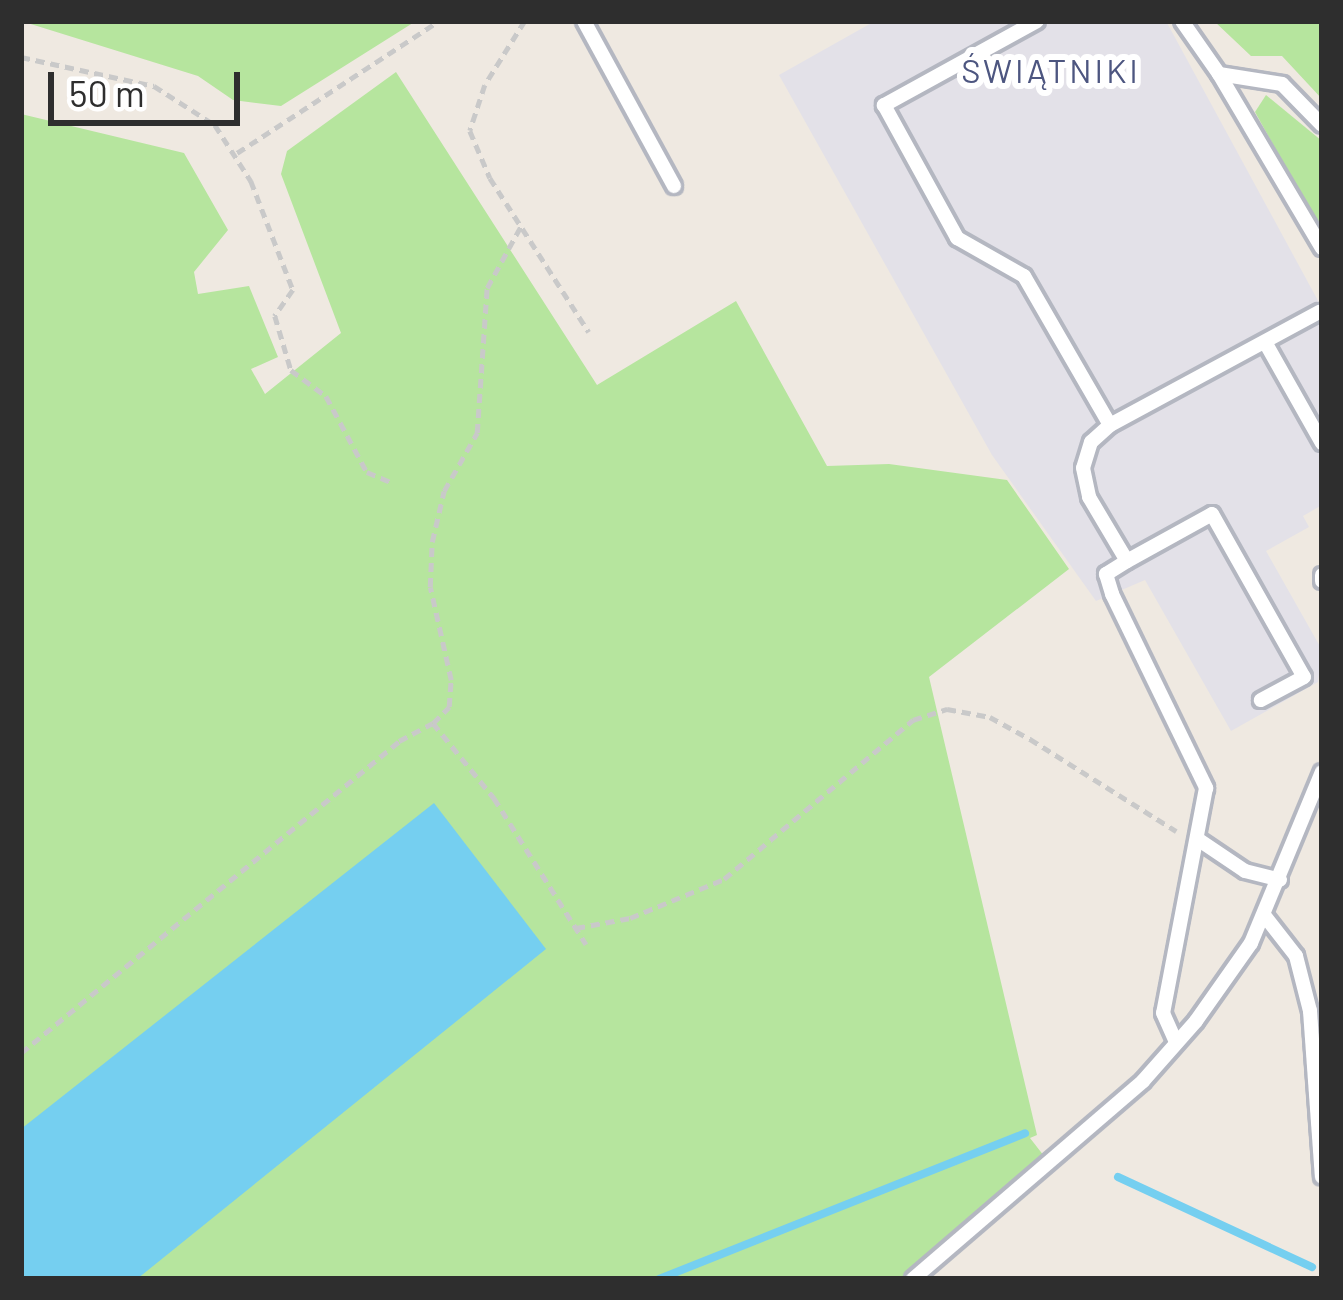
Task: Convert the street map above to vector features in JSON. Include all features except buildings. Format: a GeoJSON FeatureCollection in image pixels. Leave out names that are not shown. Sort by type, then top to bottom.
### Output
{"type":"FeatureCollection","features":[{"type":"Feature","properties":{"kind":"lane"},"geometry":{"type":"LineString","coordinates":[[584,21],[674,186]]}},
{"type":"Feature","properties":{"kind":"lane"},"geometry":{"type":"LineString","coordinates":[[1037,21],[884,105],[957,238],[1024,276],[1111,425]]}},
{"type":"Feature","properties":{"kind":"lane"},"geometry":{"type":"LineString","coordinates":[[1182,21],[1219,74],[1322,248]]}},
{"type":"Feature","properties":{"kind":"lane"},"geometry":{"type":"LineString","coordinates":[[1219,74],[1282,84],[1322,125]]}},
{"type":"Feature","properties":{"kind":"lane"},"geometry":{"type":"LineString","coordinates":[[1126,561],[1089,497],[1083,468],[1091,442],[1111,425],[1319,312]]}},
{"type":"Feature","properties":{"kind":"lane"},"geometry":{"type":"LineString","coordinates":[[1265,342],[1322,442]]}},
{"type":"Feature","properties":{"kind":"lane"},"geometry":{"type":"LineString","coordinates":[[1176,1042],[1163,1012],[1206,788],[1106,574],[1212,514],[1304,677],[1261,700]]}},
{"type":"Feature","properties":{"kind":"lane"},"geometry":{"type":"LineString","coordinates":[[913,1279],[1144,1081],[1176,1042],[1264,914],[1322,772]]}},
{"type":"Feature","properties":{"kind":"lane"},"geometry":{"type":"LineString","coordinates":[[1199,840],[1245,871],[1280,880]]}},
{"type":"Feature","properties":{"kind":"lane"},"geometry":{"type":"LineString","coordinates":[[1264,914],[1296,956],[1310,1011],[1322,1177]]}},
{"type":"Feature","properties":{"kind":"path"},"geometry":{"type":"LineString","coordinates":[[237,153],[439,21]]}},
{"type":"Feature","properties":{"kind":"path"},"geometry":{"type":"LineString","coordinates":[[525,21],[485,85],[470,131],[521,226],[589,332]]}},
{"type":"Feature","properties":{"kind":"path"},"geometry":{"type":"LineString","coordinates":[[21,57],[182,98],[237,153],[293,290],[275,316],[291,370],[326,396],[367,472],[389,482]]}},
{"type":"Feature","properties":{"kind":"path"},"geometry":{"type":"LineString","coordinates":[[21,1053],[381,755],[433,723],[449,707],[452,680],[430,586],[432,542],[444,491],[477,433],[488,288],[521,226]]}},
{"type":"Feature","properties":{"kind":"path"},"geometry":{"type":"LineString","coordinates":[[576,928],[630,918],[724,879],[913,720],[947,709],[990,717],[1148,818],[1199,840]]}},
{"type":"Feature","properties":{"kind":"path"},"geometry":{"type":"LineString","coordinates":[[433,723],[494,799],[586,944]]}},
{"type":"Feature","properties":{"kind":"shaded area"},"geometry":{"type":"Polygon","coordinates":[[[875,21],[1166,21],[1322,308],[1322,505],[1303,516],[1309,527],[1266,551],[1322,650],[1318,682],[1231,731],[1145,580],[1096,601],[992,455],[779,75],[875,21]]]}},
{"type":"Feature","properties":{"kind":"green space"},"geometry":{"type":"Polygon","coordinates":[[[21,21],[416,21],[281,106],[233,100],[198,76],[21,21]]]}},
{"type":"Feature","properties":{"kind":"green space"},"geometry":{"type":"Polygon","coordinates":[[[1214,21],[1322,21],[1322,99],[1282,56],[1251,56],[1214,21]]]}},
{"type":"Feature","properties":{"kind":"green space"},"geometry":{"type":"Polygon","coordinates":[[[396,72],[597,385],[736,301],[827,466],[889,464],[1007,480],[1069,569],[929,677],[1037,1135],[1030,1138],[1044,1156],[900,1279],[21,1279],[21,114],[184,153],[228,230],[194,272],[198,294],[249,286],[278,357],[251,369],[265,394],[341,333],[281,174],[287,151],[396,72]]]}},
{"type":"Feature","properties":{"kind":"green space"},"geometry":{"type":"Polygon","coordinates":[[[1266,95],[1322,141],[1322,233],[1255,112],[1266,95]]]}},
{"type":"Feature","properties":{"kind":"water"},"geometry":{"type":"Polygon","coordinates":[[[434,803],[546,949],[137,1279],[21,1279],[21,1129],[434,803]]]}},
{"type":"Feature","properties":{"kind":"waterway"},"geometry":{"type":"LineString","coordinates":[[659,1279],[1025,1133]]}},
{"type":"Feature","properties":{"kind":"waterway"},"geometry":{"type":"LineString","coordinates":[[1118,1177],[1312,1267]]}},
{"type":"Feature","properties":{"kind":"district","name":"ŚWIĄTNIKI"},"geometry":{"type":"Point","coordinates":[1051,71]}}]}
